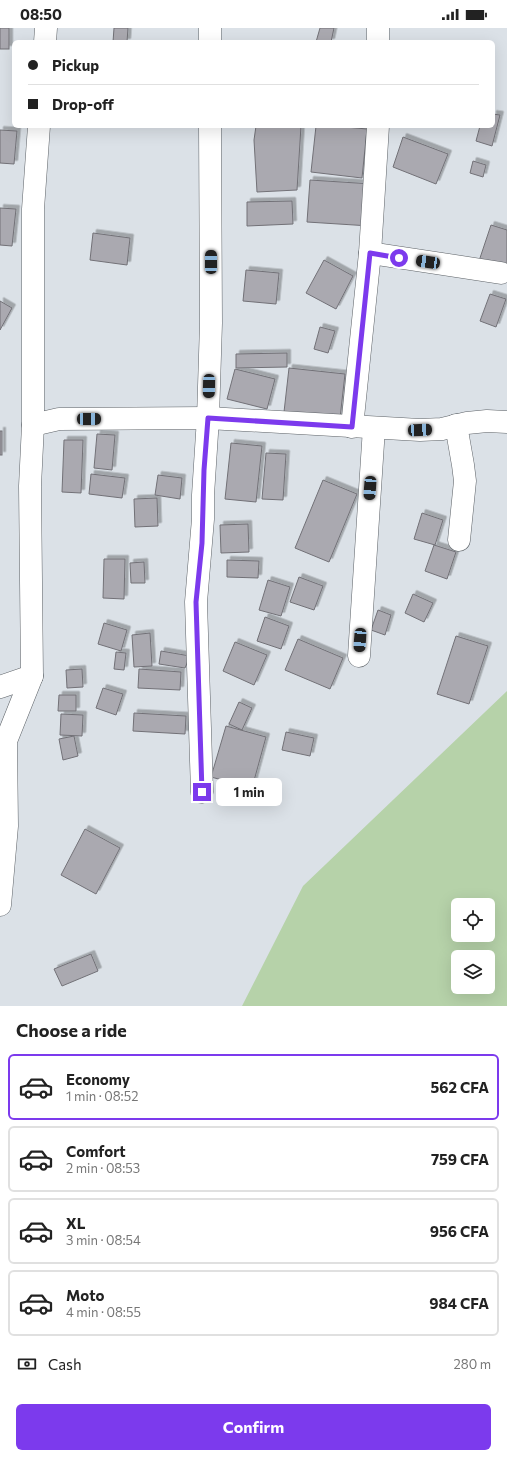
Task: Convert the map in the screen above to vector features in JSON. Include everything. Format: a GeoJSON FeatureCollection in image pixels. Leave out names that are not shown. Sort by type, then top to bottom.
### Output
{"type":"FeatureCollection","features":[{"type":"Feature","properties":{"kind":"street"},"geometry":{"type":"LineString","coordinates":[[45,40],[46,28]]}},
{"type":"Feature","properties":{"kind":"street"},"geometry":{"type":"LineString","coordinates":[[210,28],[210,40]]}},
{"type":"Feature","properties":{"kind":"street"},"geometry":{"type":"LineString","coordinates":[[378,28],[378,40]]}},
{"type":"Feature","properties":{"kind":"street"},"geometry":{"type":"LineString","coordinates":[[0,905],[7,826],[6,741],[32,676],[30,486],[33,424],[33,210],[39,128]]}},
{"type":"Feature","properties":{"kind":"street"},"geometry":{"type":"LineString","coordinates":[[202,792],[196,602],[202,543],[211,323],[210,128]]}},
{"type":"Feature","properties":{"kind":"street"},"geometry":{"type":"LineString","coordinates":[[352,427],[370,253],[378,128]]}},
{"type":"Feature","properties":{"kind":"street"},"geometry":{"type":"LineString","coordinates":[[370,253],[501,273]]}},
{"type":"Feature","properties":{"kind":"street"},"geometry":{"type":"LineString","coordinates":[[33,424],[59,419],[208,418],[420,430],[442,429],[456,425],[487,421],[507,422]]}},
{"type":"Feature","properties":{"kind":"street"},"geometry":{"type":"LineString","coordinates":[[456,425],[465,481],[459,540]]}},
{"type":"Feature","properties":{"kind":"street"},"geometry":{"type":"LineString","coordinates":[[359,656],[374,428]]}},
{"type":"Feature","properties":{"kind":"street"},"geometry":{"type":"LineString","coordinates":[[0,688],[32,676]]}},
{"type":"Feature","properties":{"kind":"green space"},"geometry":{"type":"Polygon","coordinates":[[[507,691],[507,1006],[242,1006],[303,886],[507,691]]]}},
{"type":"Feature","properties":{"kind":"building"},"geometry":{"type":"Polygon","coordinates":[[[0,28],[9,28],[9,49],[0,49],[0,28]]]}},
{"type":"Feature","properties":{"kind":"building"},"geometry":{"type":"Polygon","coordinates":[[[114,28],[128,28],[127,40],[113,40],[114,28]]]}},
{"type":"Feature","properties":{"kind":"building"},"geometry":{"type":"Polygon","coordinates":[[[320,28],[334,28],[331,40],[317,40],[320,28]]]}},
{"type":"Feature","properties":{"kind":"building"},"geometry":{"type":"Polygon","coordinates":[[[495,114],[500,115],[492,146],[476,141],[479,128],[495,128],[495,114]]]}},
{"type":"Feature","properties":{"kind":"building"},"geometry":{"type":"Polygon","coordinates":[[[256,128],[301,128],[297,190],[257,192],[254,140],[256,128]]]}},
{"type":"Feature","properties":{"kind":"building"},"geometry":{"type":"Polygon","coordinates":[[[316,128],[367,129],[362,178],[311,172],[316,128]]]}},
{"type":"Feature","properties":{"kind":"building"},"geometry":{"type":"Polygon","coordinates":[[[0,130],[17,131],[14,164],[0,163],[0,130]]]}},
{"type":"Feature","properties":{"kind":"building"},"geometry":{"type":"Polygon","coordinates":[[[403,137],[448,154],[436,184],[393,167],[403,137]]]}},
{"type":"Feature","properties":{"kind":"building"},"geometry":{"type":"Polygon","coordinates":[[[473,161],[486,165],[483,177],[470,173],[473,161]]]}},
{"type":"Feature","properties":{"kind":"building"},"geometry":{"type":"Polygon","coordinates":[[[310,180],[372,184],[370,226],[307,222],[310,180]]]}},
{"type":"Feature","properties":{"kind":"building"},"geometry":{"type":"Polygon","coordinates":[[[292,201],[293,224],[247,226],[247,202],[292,201]]]}},
{"type":"Feature","properties":{"kind":"building"},"geometry":{"type":"Polygon","coordinates":[[[0,208],[16,209],[12,246],[0,245],[0,208]]]}},
{"type":"Feature","properties":{"kind":"building"},"geometry":{"type":"Polygon","coordinates":[[[491,225],[507,230],[507,271],[479,261],[491,225]]]}},
{"type":"Feature","properties":{"kind":"building"},"geometry":{"type":"Polygon","coordinates":[[[93,233],[130,238],[127,265],[90,260],[93,233]]]}},
{"type":"Feature","properties":{"kind":"building"},"geometry":{"type":"Polygon","coordinates":[[[324,260],[353,276],[336,309],[306,293],[324,260]]]}},
{"type":"Feature","properties":{"kind":"building"},"geometry":{"type":"Polygon","coordinates":[[[246,270],[279,273],[276,304],[243,301],[246,270]]]}},
{"type":"Feature","properties":{"kind":"building"},"geometry":{"type":"Polygon","coordinates":[[[490,294],[506,299],[496,327],[480,321],[490,294]]]}},
{"type":"Feature","properties":{"kind":"building"},"geometry":{"type":"Polygon","coordinates":[[[0,301],[12,308],[0,330],[0,301]]]}},
{"type":"Feature","properties":{"kind":"building"},"geometry":{"type":"Polygon","coordinates":[[[320,327],[335,331],[328,353],[314,349],[320,327]]]}},
{"type":"Feature","properties":{"kind":"building"},"geometry":{"type":"Polygon","coordinates":[[[287,353],[287,367],[236,368],[236,354],[287,353]]]}},
{"type":"Feature","properties":{"kind":"building"},"geometry":{"type":"Polygon","coordinates":[[[289,368],[345,374],[340,418],[284,412],[289,368]]]}},
{"type":"Feature","properties":{"kind":"building"},"geometry":{"type":"Polygon","coordinates":[[[235,369],[275,379],[267,409],[227,399],[235,369]]]}},
{"type":"Feature","properties":{"kind":"building"},"geometry":{"type":"Polygon","coordinates":[[[0,431],[2,431],[2,455],[0,455],[0,431]]]}},
{"type":"Feature","properties":{"kind":"building"},"geometry":{"type":"Polygon","coordinates":[[[97,434],[115,435],[112,470],[94,468],[97,434]]]}},
{"type":"Feature","properties":{"kind":"building"},"geometry":{"type":"Polygon","coordinates":[[[64,440],[83,440],[81,493],[62,492],[64,440]]]}},
{"type":"Feature","properties":{"kind":"building"},"geometry":{"type":"Polygon","coordinates":[[[231,443],[262,446],[256,502],[225,499],[231,443]]]}},
{"type":"Feature","properties":{"kind":"building"},"geometry":{"type":"Polygon","coordinates":[[[266,453],[286,454],[283,500],[262,499],[266,453]]]}},
{"type":"Feature","properties":{"kind":"building"},"geometry":{"type":"Polygon","coordinates":[[[91,474],[125,478],[122,498],[89,494],[91,474]]]}},
{"type":"Feature","properties":{"kind":"building"},"geometry":{"type":"Polygon","coordinates":[[[158,475],[182,478],[180,499],[155,495],[158,475]]]}},
{"type":"Feature","properties":{"kind":"building"},"geometry":{"type":"Polygon","coordinates":[[[323,480],[357,494],[329,562],[295,548],[323,480]]]}},
{"type":"Feature","properties":{"kind":"building"},"geometry":{"type":"Polygon","coordinates":[[[157,498],[158,526],[135,527],[134,499],[157,498]]]}},
{"type":"Feature","properties":{"kind":"building"},"geometry":{"type":"Polygon","coordinates":[[[422,513],[443,520],[435,545],[414,539],[422,513]]]}},
{"type":"Feature","properties":{"kind":"building"},"geometry":{"type":"Polygon","coordinates":[[[248,524],[249,552],[221,553],[220,525],[248,524]]]}},
{"type":"Feature","properties":{"kind":"building"},"geometry":{"type":"Polygon","coordinates":[[[434,545],[456,552],[447,579],[425,571],[434,545]]]}},
{"type":"Feature","properties":{"kind":"building"},"geometry":{"type":"Polygon","coordinates":[[[104,559],[125,559],[124,599],[103,598],[104,559]]]}},
{"type":"Feature","properties":{"kind":"building"},"geometry":{"type":"Polygon","coordinates":[[[227,560],[259,561],[258,578],[227,577],[227,560]]]}},
{"type":"Feature","properties":{"kind":"building"},"geometry":{"type":"Polygon","coordinates":[[[144,562],[145,583],[131,583],[130,563],[144,562]]]}},
{"type":"Feature","properties":{"kind":"building"},"geometry":{"type":"Polygon","coordinates":[[[299,577],[323,586],[314,610],[290,602],[299,577]]]}},
{"type":"Feature","properties":{"kind":"building"},"geometry":{"type":"Polygon","coordinates":[[[268,580],[290,587],[281,616],[259,610],[268,580]]]}},
{"type":"Feature","properties":{"kind":"building"},"geometry":{"type":"Polygon","coordinates":[[[413,594],[433,603],[424,622],[405,613],[413,594]]]}},
{"type":"Feature","properties":{"kind":"building"},"geometry":{"type":"Polygon","coordinates":[[[378,610],[391,615],[385,635],[371,630],[378,610]]]}},
{"type":"Feature","properties":{"kind":"building"},"geometry":{"type":"Polygon","coordinates":[[[265,617],[289,626],[281,649],[257,641],[265,617]]]}},
{"type":"Feature","properties":{"kind":"building"},"geometry":{"type":"Polygon","coordinates":[[[104,623],[127,630],[121,651],[98,644],[104,623]]]}},
{"type":"Feature","properties":{"kind":"building"},"geometry":{"type":"Polygon","coordinates":[[[150,633],[152,666],[134,667],[132,635],[150,633]]]}},
{"type":"Feature","properties":{"kind":"building"},"geometry":{"type":"Polygon","coordinates":[[[456,636],[488,646],[469,704],[437,694],[456,636]]]}},
{"type":"Feature","properties":{"kind":"building"},"geometry":{"type":"Polygon","coordinates":[[[298,639],[343,658],[330,689],[285,670],[298,639]]]}},
{"type":"Feature","properties":{"kind":"building"},"geometry":{"type":"Polygon","coordinates":[[[235,642],[267,655],[254,685],[223,671],[235,642]]]}},
{"type":"Feature","properties":{"kind":"building"},"geometry":{"type":"Polygon","coordinates":[[[161,651],[190,656],[185,668],[159,664],[161,651]]]}},
{"type":"Feature","properties":{"kind":"building"},"geometry":{"type":"Polygon","coordinates":[[[116,652],[126,653],[124,670],[114,669],[116,652]]]}},
{"type":"Feature","properties":{"kind":"building"},"geometry":{"type":"Polygon","coordinates":[[[82,669],[83,687],[67,688],[66,670],[82,669]]]}},
{"type":"Feature","properties":{"kind":"building"},"geometry":{"type":"Polygon","coordinates":[[[139,669],[181,672],[180,690],[138,688],[139,669]]]}},
{"type":"Feature","properties":{"kind":"building"},"geometry":{"type":"Polygon","coordinates":[[[103,688],[123,694],[116,715],[96,708],[103,688]]]}},
{"type":"Feature","properties":{"kind":"building"},"geometry":{"type":"Polygon","coordinates":[[[59,695],[76,695],[76,711],[58,711],[59,695]]]}},
{"type":"Feature","properties":{"kind":"building"},"geometry":{"type":"Polygon","coordinates":[[[239,702],[252,708],[242,730],[229,724],[239,702]]]}},
{"type":"Feature","properties":{"kind":"building"},"geometry":{"type":"Polygon","coordinates":[[[134,713],[186,716],[185,734],[133,731],[134,713]]]}},
{"type":"Feature","properties":{"kind":"building"},"geometry":{"type":"Polygon","coordinates":[[[61,714],[83,715],[82,736],[60,735],[61,714]]]}},
{"type":"Feature","properties":{"kind":"building"},"geometry":{"type":"Polygon","coordinates":[[[226,726],[266,737],[252,788],[211,777],[226,726]]]}},
{"type":"Feature","properties":{"kind":"building"},"geometry":{"type":"Polygon","coordinates":[[[286,732],[314,738],[310,756],[282,750],[286,732]]]}},
{"type":"Feature","properties":{"kind":"building"},"geometry":{"type":"Polygon","coordinates":[[[74,736],[78,756],[63,760],[59,739],[74,736]]]}},
{"type":"Feature","properties":{"kind":"building"},"geometry":{"type":"Polygon","coordinates":[[[85,829],[120,848],[96,894],[61,875],[85,829]]]}},
{"type":"Feature","properties":{"kind":"building"},"geometry":{"type":"Polygon","coordinates":[[[91,954],[98,971],[62,986],[54,969],[91,954]]]}},
{"type":"Feature","properties":{"kind":"route"},"geometry":{"type":"LineString","coordinates":[[202,792],[196,602],[202,543],[202,494],[208,418],[352,427],[370,253],[399,258]]}}]}
